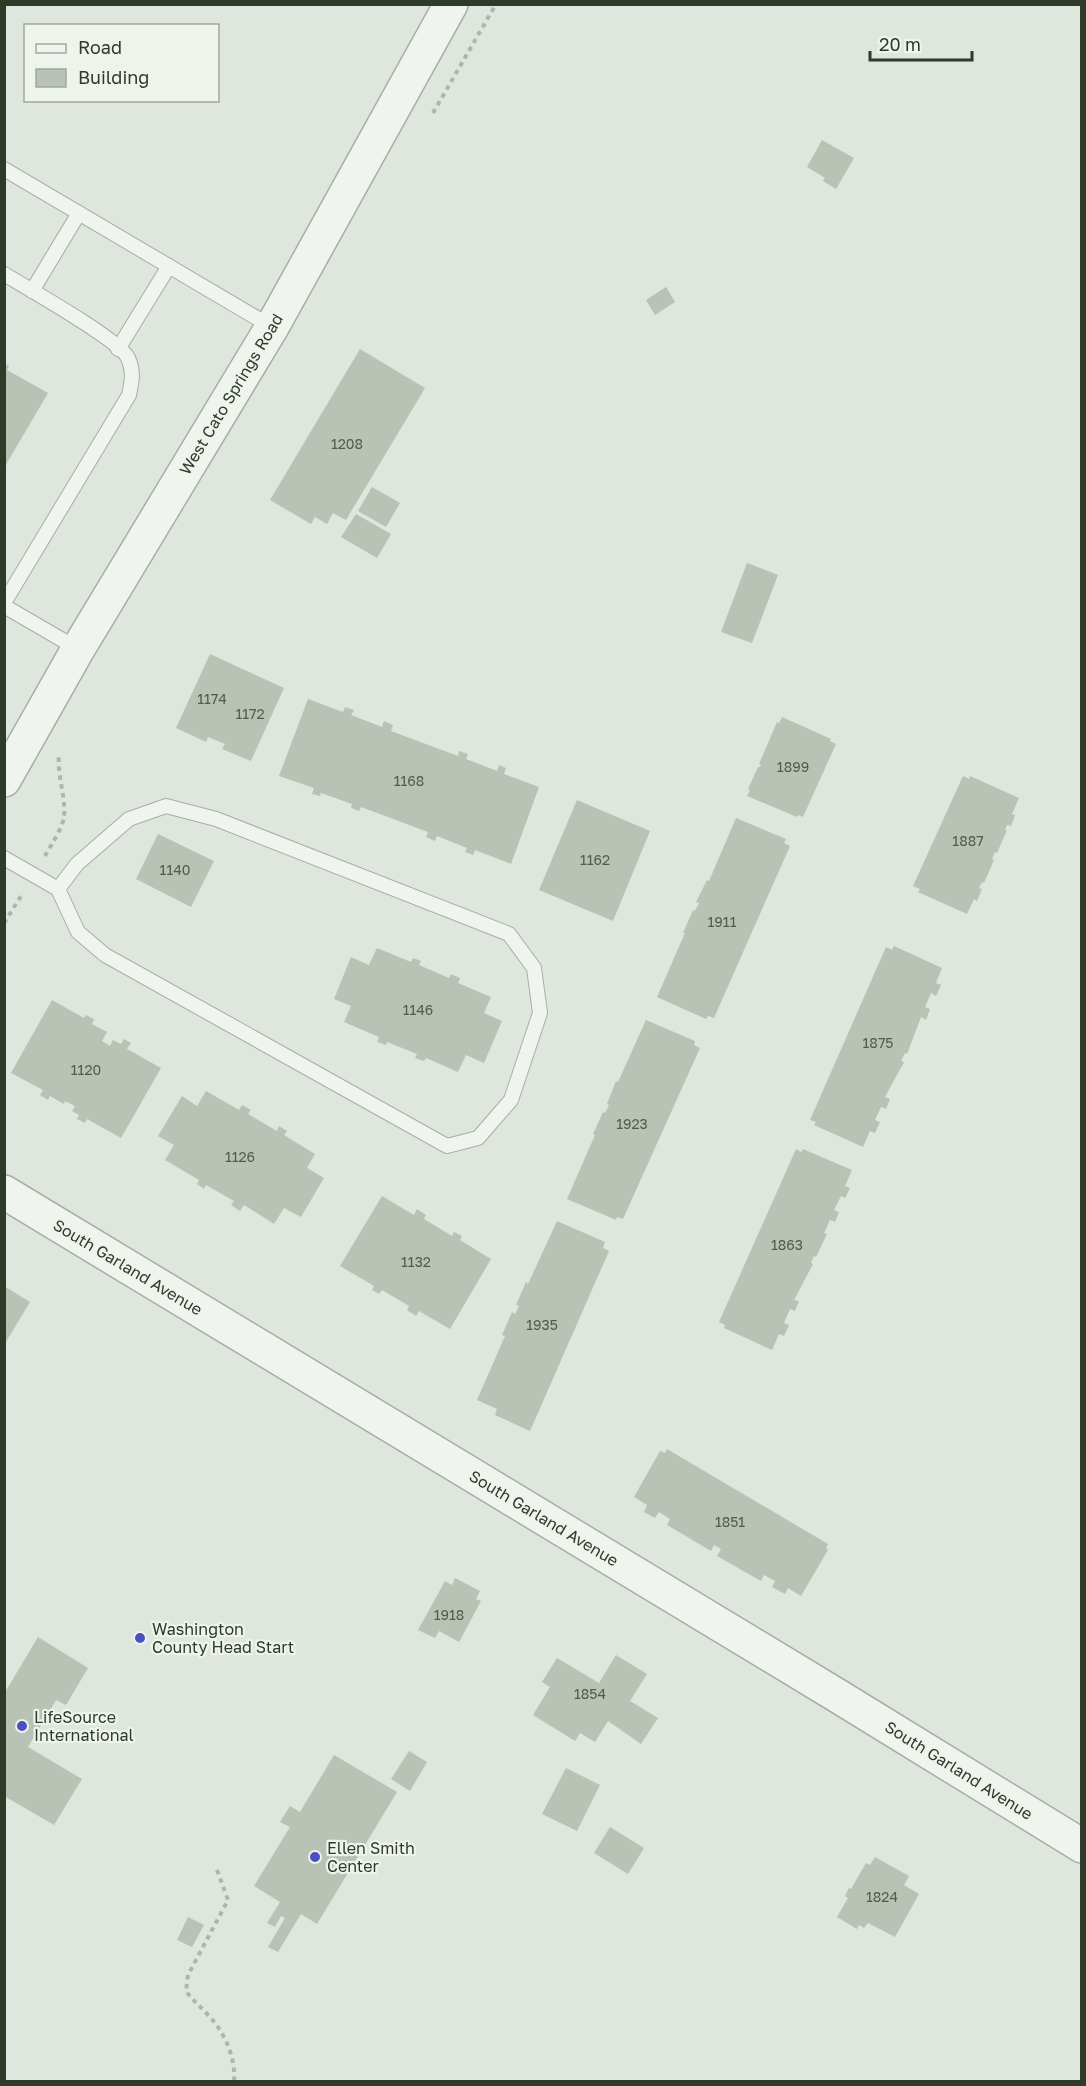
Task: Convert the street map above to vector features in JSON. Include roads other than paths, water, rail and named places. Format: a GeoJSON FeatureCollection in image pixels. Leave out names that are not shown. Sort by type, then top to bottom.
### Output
{"type":"FeatureCollection","features":[{"type":"Feature","properties":{"kind":"street","name":"West Cato Springs Road"},"geometry":{"type":"LineString","coordinates":[[4,780],[78,649],[272,327],[451,4]]}},
{"type":"Feature","properties":{"kind":"street","name":"South Garland Avenue"},"geometry":{"type":"LineString","coordinates":[[4,1192],[1082,1846]]}},
{"type":"Feature","properties":{"kind":"lane"},"geometry":{"type":"LineString","coordinates":[[4,169],[272,327]]}},
{"type":"Feature","properties":{"kind":"lane"},"geometry":{"type":"LineString","coordinates":[[32,291],[79,213]]}},
{"type":"Feature","properties":{"kind":"lane"},"geometry":{"type":"LineString","coordinates":[[118,349],[169,266]]}},
{"type":"Feature","properties":{"kind":"lane"},"geometry":{"type":"LineString","coordinates":[[4,274],[87,325],[127,356],[133,375],[129,395],[4,605],[78,649]]}},
{"type":"Feature","properties":{"kind":"lane"},"geometry":{"type":"LineString","coordinates":[[4,858],[58,889],[78,932],[105,955],[447,1146],[478,1138],[511,1100],[540,1013],[534,968],[510,934],[216,819],[166,806],[129,819],[77,864],[58,889]]}},
{"type":"Feature","properties":{"kind":"place","name":"Washington County Head Start"},"geometry":{"type":"Point","coordinates":[140,1638]}},
{"type":"Feature","properties":{"kind":"place","name":"LifeSource International"},"geometry":{"type":"Point","coordinates":[22,1726]}},
{"type":"Feature","properties":{"kind":"place","name":"Ellen Smith Center"},"geometry":{"type":"Point","coordinates":[315,1857]}}]}
